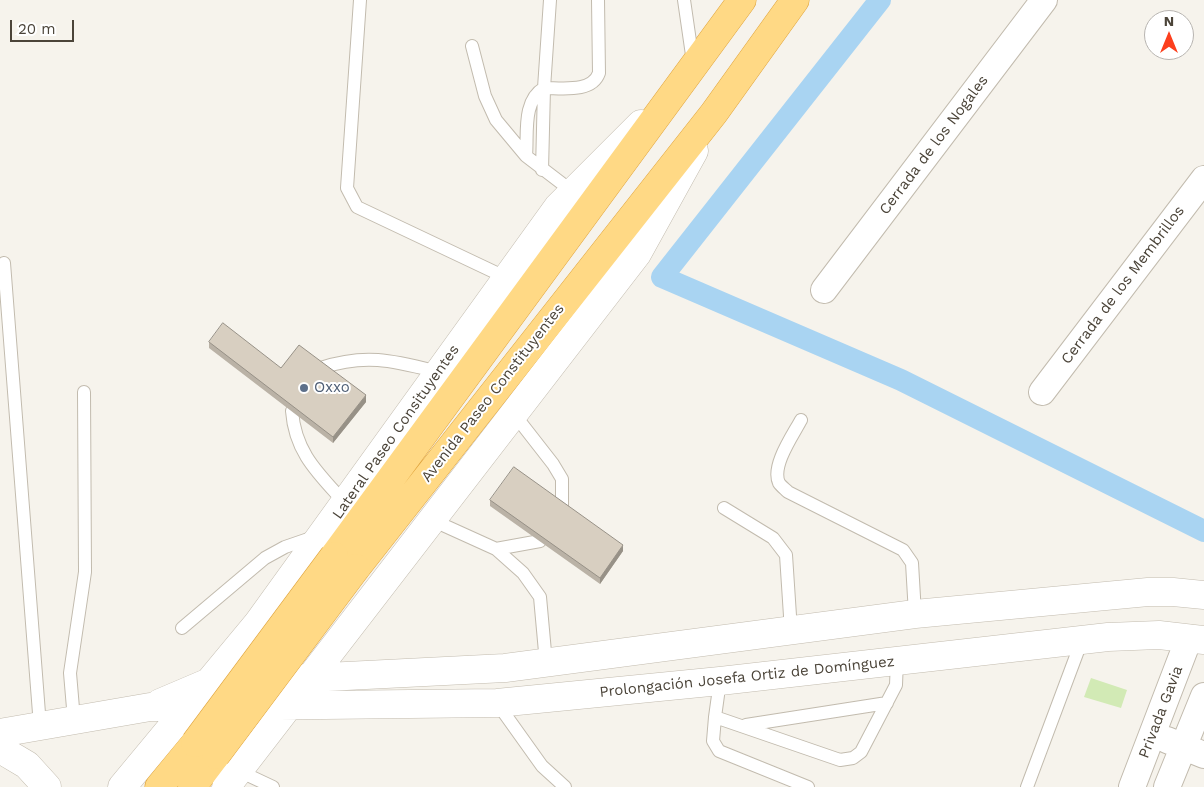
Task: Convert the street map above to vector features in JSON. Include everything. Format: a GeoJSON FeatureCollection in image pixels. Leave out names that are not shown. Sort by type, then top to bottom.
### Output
{"type":"FeatureCollection","features":[{"type":"Feature","properties":{"kind":"highway","name":"Avenida Paseo Constituyentes"},"geometry":{"type":"LineString","coordinates":[[159,787],[282,626],[742,0]]}},
{"type":"Feature","properties":{"kind":"highway","name":"Avenida Paseo Constituyentes"},"geometry":{"type":"LineString","coordinates":[[192,787],[356,568],[714,113],[795,0]]}},
{"type":"Feature","properties":{"kind":"street","name":"Cerrada de los Nogales"},"geometry":{"type":"LineString","coordinates":[[824,290],[1044,0]]}},
{"type":"Feature","properties":{"kind":"street","name":"Lateral Paseo Consituyentes"},"geometry":{"type":"LineString","coordinates":[[122,787],[258,623],[304,562],[438,372],[558,207],[687,76]]}},
{"type":"Feature","properties":{"kind":"street"},"geometry":{"type":"LineString","coordinates":[[232,779],[290,707],[374,594],[638,254],[714,113]]}},
{"type":"Feature","properties":{"kind":"street","name":"Cerrada de los Membrillos"},"geometry":{"type":"LineString","coordinates":[[1042,392],[1204,179]]}},
{"type":"Feature","properties":{"kind":"street"},"geometry":{"type":"LineString","coordinates":[[304,562],[307,580],[316,592],[340,598],[374,594]]}},
{"type":"Feature","properties":{"kind":"street"},"geometry":{"type":"LineString","coordinates":[[0,733],[150,707],[207,683],[505,668],[915,614],[1148,592],[1204,595]]}},
{"type":"Feature","properties":{"kind":"street"},"geometry":{"type":"LineString","coordinates":[[258,623],[282,617],[306,618],[324,626],[339,640]]}},
{"type":"Feature","properties":{"kind":"street","name":"Prolongación Josefa Ortiz de Domínguez"},"geometry":{"type":"LineString","coordinates":[[150,707],[290,707],[497,703],[720,681],[1082,640],[1132,636],[1196,639]]}},
{"type":"Feature","properties":{"kind":"street","name":"Privada Gavia"},"geometry":{"type":"LineString","coordinates":[[1132,787],[1152,734],[1196,639]]}},
{"type":"Feature","properties":{"kind":"street"},"geometry":{"type":"LineString","coordinates":[[497,703],[494,688],[505,668]]}},
{"type":"Feature","properties":{"kind":"street"},"geometry":{"type":"LineString","coordinates":[[1167,787],[1194,750],[1204,696]]}},
{"type":"Feature","properties":{"kind":"street"},"geometry":{"type":"LineString","coordinates":[[1152,734],[1194,750]]}},
{"type":"Feature","properties":{"kind":"street"},"geometry":{"type":"LineString","coordinates":[[0,750],[27,765],[47,787]]}},
{"type":"Feature","properties":{"kind":"lane"},"geometry":{"type":"LineString","coordinates":[[360,0],[347,188],[357,207],[507,278]]}},
{"type":"Feature","properties":{"kind":"lane"},"geometry":{"type":"LineString","coordinates":[[542,170],[544,88],[550,0]]}},
{"type":"Feature","properties":{"kind":"lane"},"geometry":{"type":"LineString","coordinates":[[526,156],[530,103],[534,94],[544,88],[588,86],[596,81],[599,73],[598,0]]}},
{"type":"Feature","properties":{"kind":"lane"},"geometry":{"type":"LineString","coordinates":[[684,0],[687,76]]}},
{"type":"Feature","properties":{"kind":"lane"},"geometry":{"type":"LineString","coordinates":[[472,46],[485,96],[492,112],[526,156],[573,192]]}},
{"type":"Feature","properties":{"kind":"lane"},"geometry":{"type":"LineString","coordinates":[[4,263],[40,726]]}},
{"type":"Feature","properties":{"kind":"lane"},"geometry":{"type":"LineString","coordinates":[[321,368],[344,360],[368,359],[398,362],[438,372]]}},
{"type":"Feature","properties":{"kind":"lane"},"geometry":{"type":"LineString","coordinates":[[74,720],[70,673],[85,572],[84,392]]}},
{"type":"Feature","properties":{"kind":"lane"},"geometry":{"type":"LineString","coordinates":[[292,411],[297,442],[311,464],[346,504]]}},
{"type":"Feature","properties":{"kind":"lane"},"geometry":{"type":"LineString","coordinates":[[514,414],[562,478],[562,508]]}},
{"type":"Feature","properties":{"kind":"lane"},"geometry":{"type":"LineString","coordinates":[[801,420],[781,457],[778,471],[779,483],[788,492],[903,550],[912,563],[915,614]]}},
{"type":"Feature","properties":{"kind":"lane"},"geometry":{"type":"LineString","coordinates":[[724,508],[773,538],[786,555],[791,631]]}},
{"type":"Feature","properties":{"kind":"lane"},"geometry":{"type":"LineString","coordinates":[[432,520],[496,549],[523,573],[540,597],[546,663]]}},
{"type":"Feature","properties":{"kind":"lane"},"geometry":{"type":"LineString","coordinates":[[182,628],[265,558],[286,546],[323,535]]}},
{"type":"Feature","properties":{"kind":"lane"},"geometry":{"type":"LineString","coordinates":[[496,549],[540,541]]}},
{"type":"Feature","properties":{"kind":"lane"},"geometry":{"type":"LineString","coordinates":[[1027,787],[1082,640]]}},
{"type":"Feature","properties":{"kind":"lane"},"geometry":{"type":"LineString","coordinates":[[715,717],[840,760],[853,758],[861,752],[896,685],[897,660]]}},
{"type":"Feature","properties":{"kind":"lane"},"geometry":{"type":"LineString","coordinates":[[720,681],[713,741],[719,751],[808,787]]}},
{"type":"Feature","properties":{"kind":"lane"},"geometry":{"type":"LineString","coordinates":[[497,703],[542,766],[565,787]]}},
{"type":"Feature","properties":{"kind":"lane"},"geometry":{"type":"LineString","coordinates":[[743,726],[886,703]]}},
{"type":"Feature","properties":{"kind":"lane"},"geometry":{"type":"LineString","coordinates":[[232,779],[273,787]]}},
{"type":"Feature","properties":{"kind":"green space"},"geometry":{"type":"Polygon","coordinates":[[[1091,678],[1127,690],[1121,708],[1084,697],[1091,678]]]}},
{"type":"Feature","properties":{"kind":"building","name":"Oxxo"},"geometry":{"type":"Polygon","coordinates":[[[223,323],[281,368],[299,345],[366,395],[333,437],[209,342],[223,323]]]}},
{"type":"Feature","properties":{"kind":"building"},"geometry":{"type":"Polygon","coordinates":[[[514,467],[623,545],[600,578],[490,500],[514,467]]]}},
{"type":"Feature","properties":{"kind":"waterway"},"geometry":{"type":"LineString","coordinates":[[880,0],[662,277],[901,380],[1204,531]]}},
{"type":"Feature","properties":{"kind":"place","name":"Oxxo"},"geometry":{"type":"Point","coordinates":[304,388]}}]}
